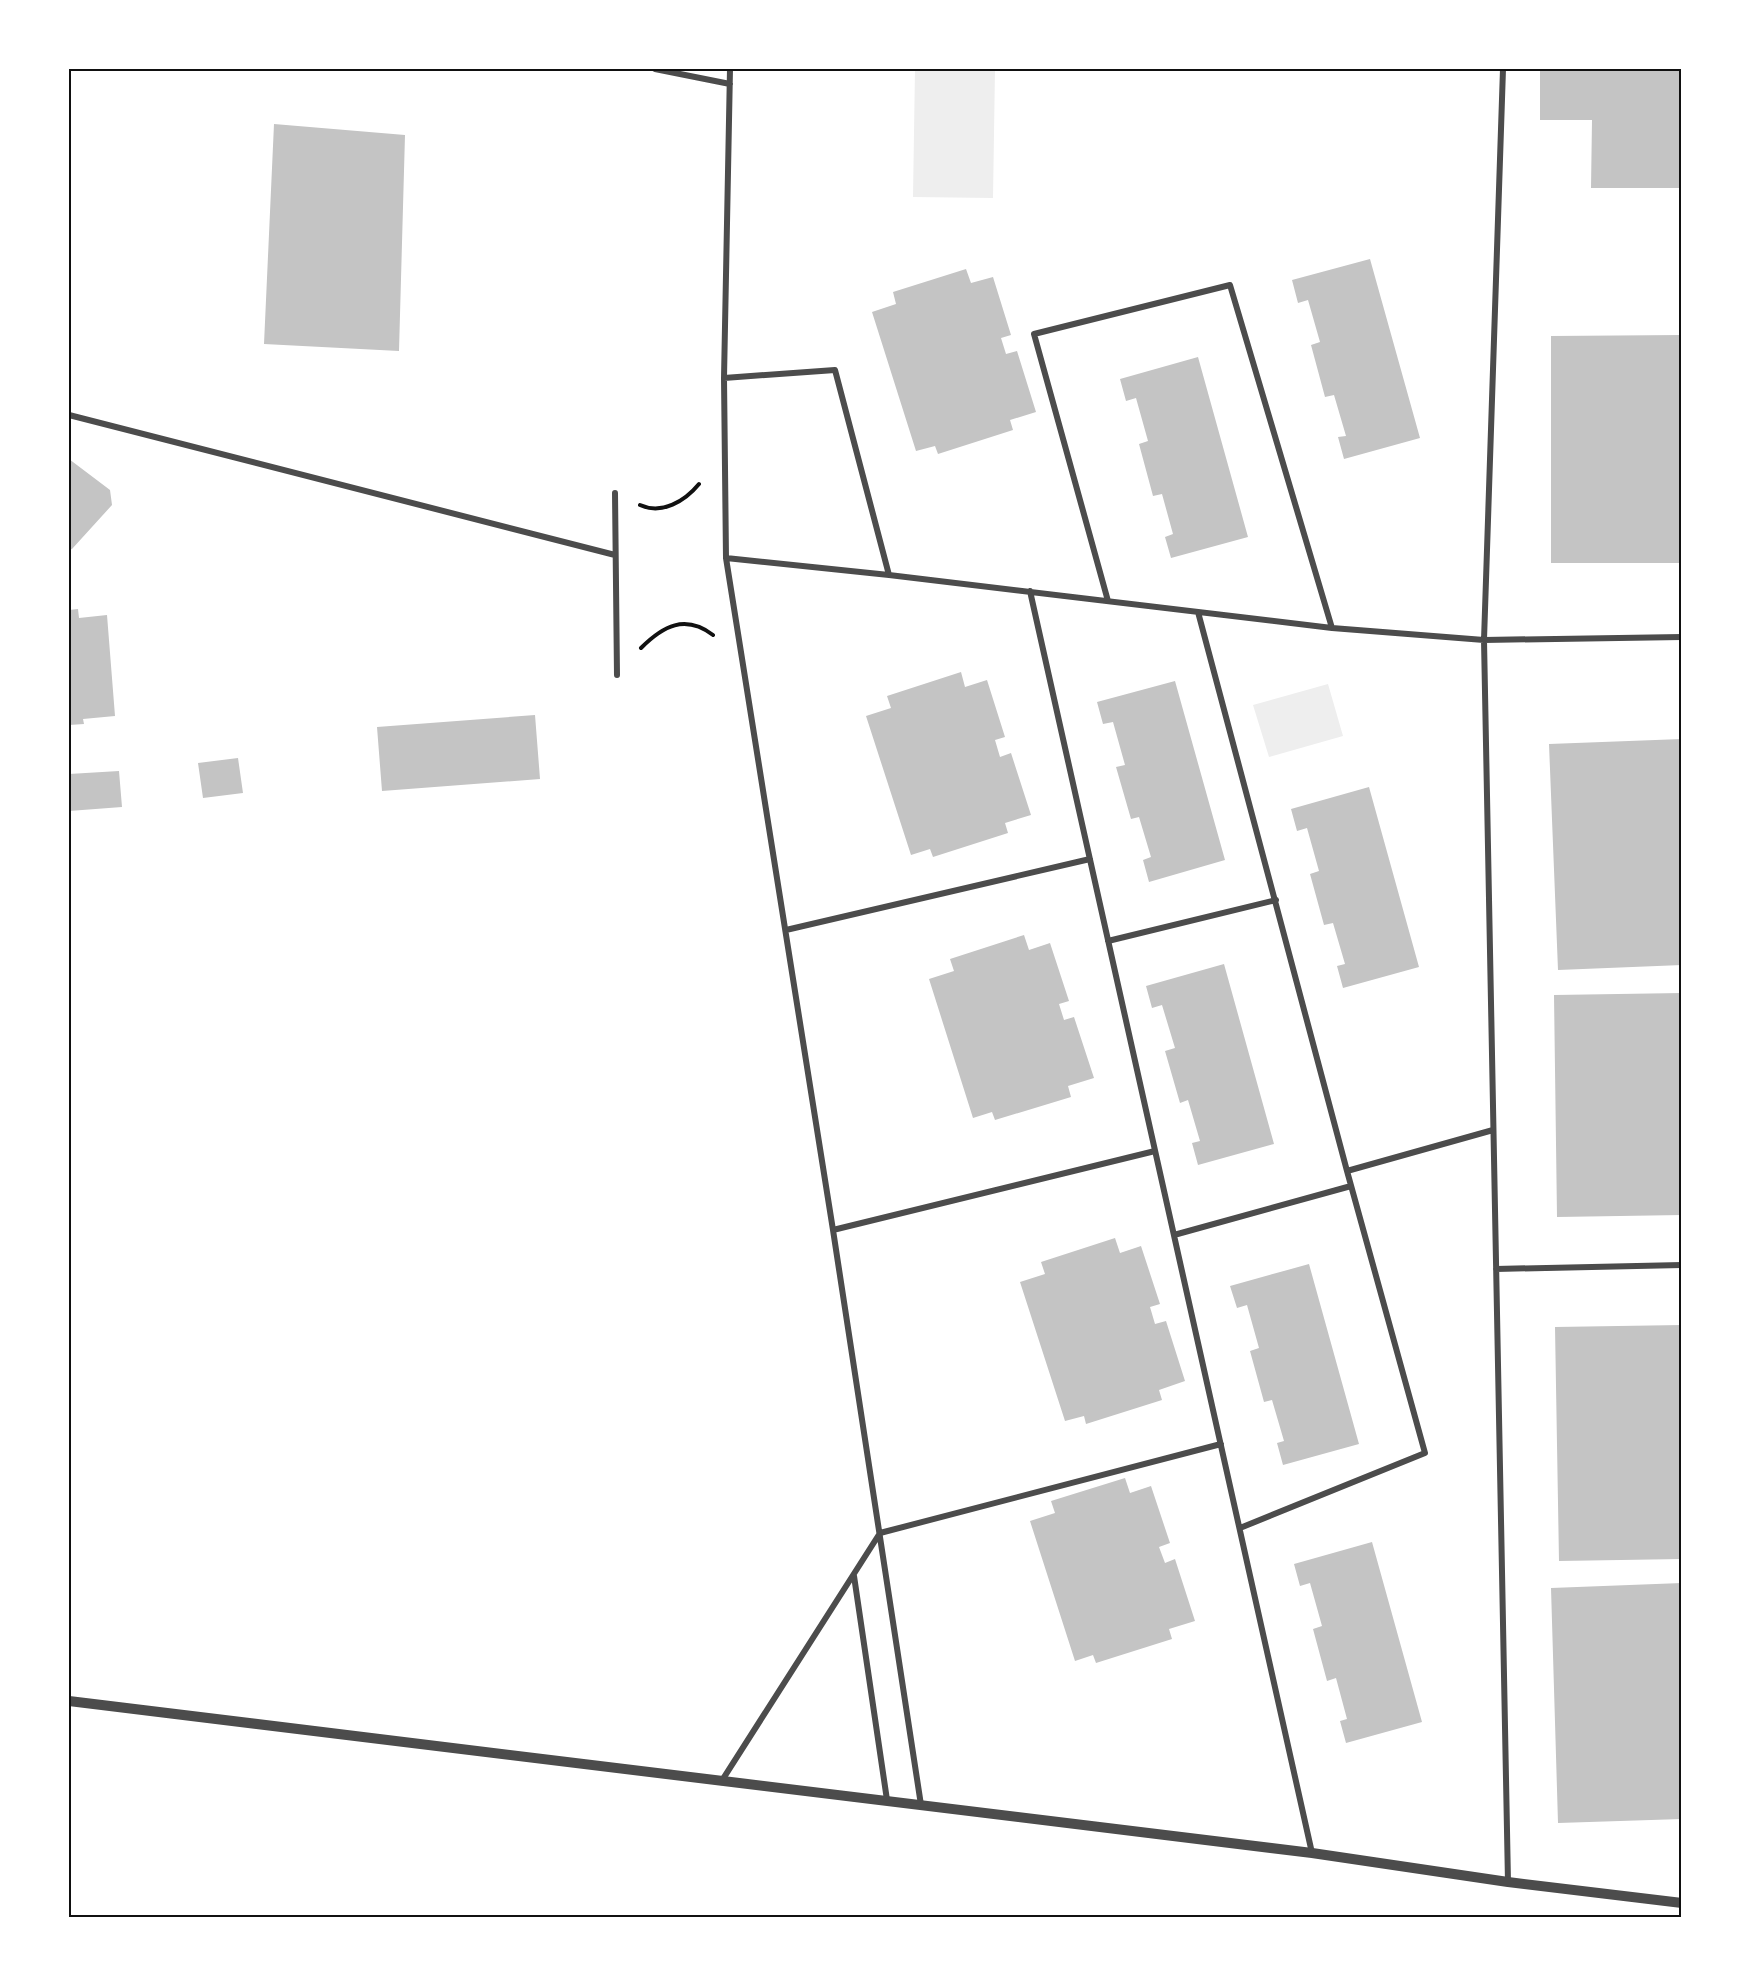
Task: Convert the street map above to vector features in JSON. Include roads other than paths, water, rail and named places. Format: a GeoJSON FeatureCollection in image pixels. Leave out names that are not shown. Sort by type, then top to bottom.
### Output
{"type":"FeatureCollection","features":[{"type":"Feature","properties":{"kind":"street"},"geometry":{"type":"LineString","coordinates":[[655,69],[730,84]]}},
{"type":"Feature","properties":{"kind":"street"},"geometry":{"type":"LineString","coordinates":[[730,69],[724,378],[726,558],[833,1230],[921,1805]]}},
{"type":"Feature","properties":{"kind":"street"},"geometry":{"type":"LineString","coordinates":[[1503,69],[1484,640],[1508,1882]]}},
{"type":"Feature","properties":{"kind":"street"},"geometry":{"type":"LineString","coordinates":[[1108,601],[1034,334],[1230,285],[1332,628]]}},
{"type":"Feature","properties":{"kind":"street"},"geometry":{"type":"LineString","coordinates":[[724,378],[835,370],[889,575]]}},
{"type":"Feature","properties":{"kind":"street"},"geometry":{"type":"LineString","coordinates":[[69,415],[615,555]]}},
{"type":"Feature","properties":{"kind":"street"},"geometry":{"type":"LineString","coordinates":[[615,493],[617,675]]}},
{"type":"Feature","properties":{"kind":"street"},"geometry":{"type":"LineString","coordinates":[[726,558],[1030,591],[1332,628],[1484,640],[1682,637]]}},
{"type":"Feature","properties":{"kind":"street"},"geometry":{"type":"LineString","coordinates":[[1030,591],[1312,1853]]}},
{"type":"Feature","properties":{"kind":"street"},"geometry":{"type":"LineString","coordinates":[[1198,612],[1351,1186],[1425,1453],[1240,1528]]}},
{"type":"Feature","properties":{"kind":"street"},"geometry":{"type":"LineString","coordinates":[[786,930],[1090,859]]}},
{"type":"Feature","properties":{"kind":"street"},"geometry":{"type":"LineString","coordinates":[[1108,940],[1276,900]]}},
{"type":"Feature","properties":{"kind":"street"},"geometry":{"type":"LineString","coordinates":[[1347,1171],[1493,1130]]}},
{"type":"Feature","properties":{"kind":"street"},"geometry":{"type":"LineString","coordinates":[[833,1230],[1155,1151]]}},
{"type":"Feature","properties":{"kind":"street"},"geometry":{"type":"LineString","coordinates":[[1174,1235],[1351,1186]]}},
{"type":"Feature","properties":{"kind":"street"},"geometry":{"type":"LineString","coordinates":[[1497,1269],[1682,1265]]}},
{"type":"Feature","properties":{"kind":"street"},"geometry":{"type":"LineString","coordinates":[[721,1782],[880,1533],[1221,1444]]}},
{"type":"Feature","properties":{"kind":"street"},"geometry":{"type":"LineString","coordinates":[[854,1576],[887,1800]]}},
{"type":"Feature","properties":{"kind":"street"},"geometry":{"type":"LineString","coordinates":[[69,1701],[1312,1853],[1508,1882],[1682,1903]]}}]}
